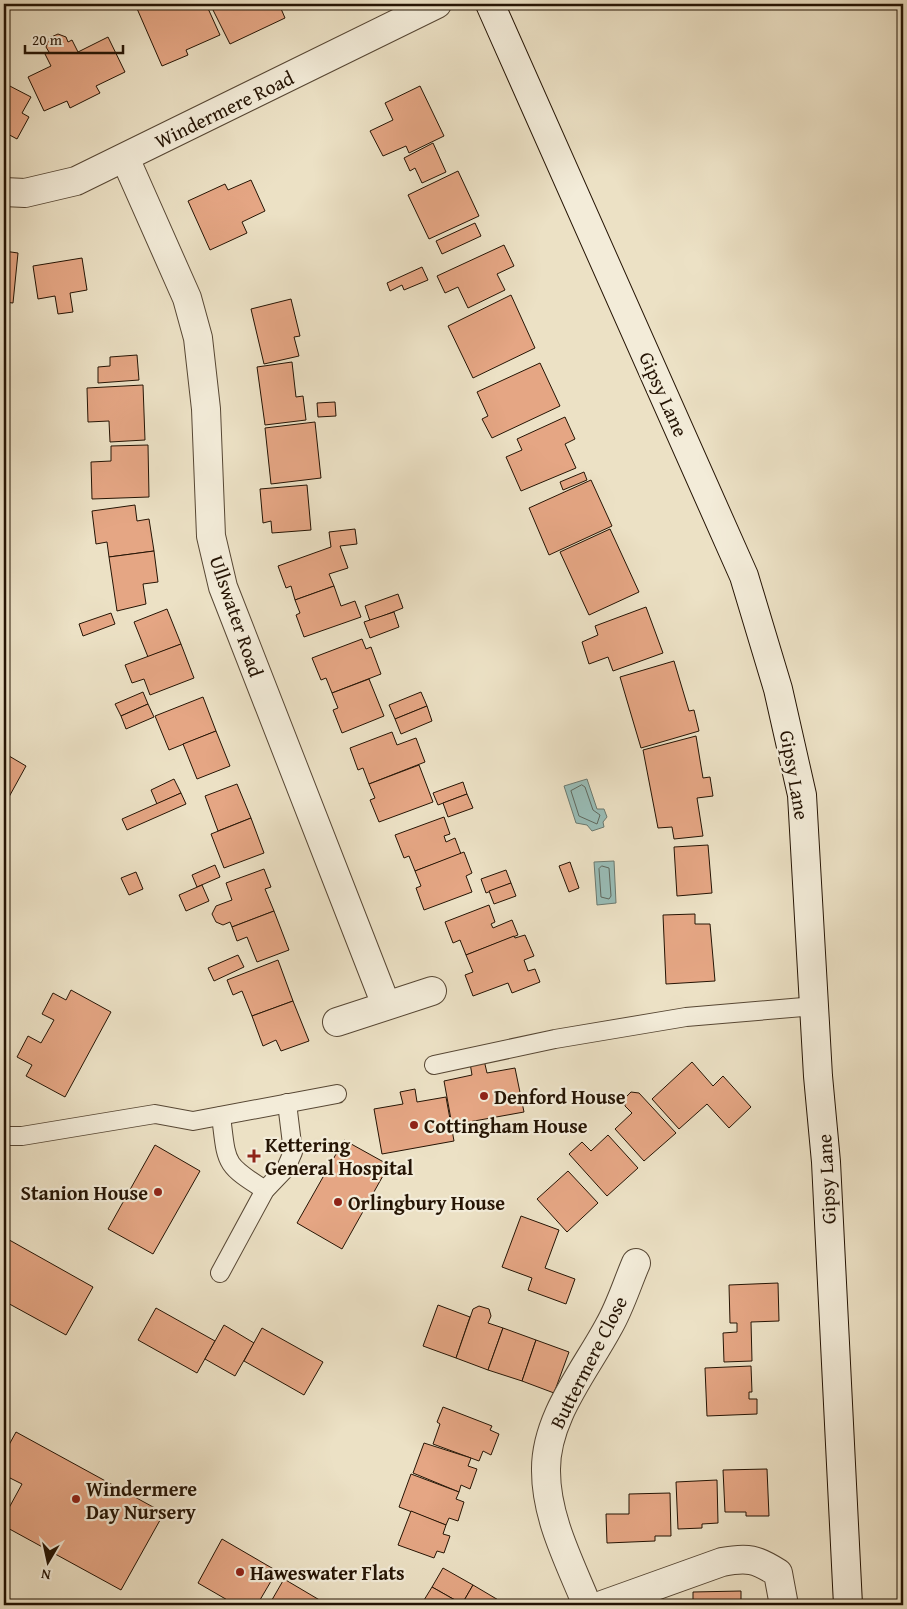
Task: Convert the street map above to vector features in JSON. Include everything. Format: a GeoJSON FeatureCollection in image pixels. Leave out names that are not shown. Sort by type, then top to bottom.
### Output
{"type":"FeatureCollection","features":[{"type":"Feature","properties":{"kind":"street","name":"Windermere Road"},"geometry":{"type":"LineString","coordinates":[[4,192],[25,193],[47,189],[76,180],[125,158],[437,4]]}},
{"type":"Feature","properties":{"kind":"street","name":"Gipsy Lane"},"geometry":{"type":"LineString","coordinates":[[490,4],[744,576],[778,689],[802,795],[837,1370],[848,1605]]}},
{"type":"Feature","properties":{"kind":"street","name":"Ullswater Road"},"geometry":{"type":"LineString","coordinates":[[125,158],[187,298],[198,338],[206,409],[211,536],[223,587],[386,1005]]}},
{"type":"Feature","properties":{"kind":"street"},"geometry":{"type":"LineString","coordinates":[[337,1022],[432,991]]}},
{"type":"Feature","properties":{"kind":"street","name":"Buttermere Close"},"geometry":{"type":"LineString","coordinates":[[587,1605],[551,1514],[546,1472],[548,1443],[560,1413],[610,1325],[636,1263]]}},
{"type":"Feature","properties":{"kind":"street"},"geometry":{"type":"LineString","coordinates":[[602,1605],[722,1562],[742,1558],[760,1561],[778,1573],[783,1600]]}},
{"type":"Feature","properties":{"kind":"lane"},"geometry":{"type":"LineString","coordinates":[[434,1066],[555,1039],[686,1017],[815,1006]]}},
{"type":"Feature","properties":{"kind":"lane"},"geometry":{"type":"LineString","coordinates":[[4,1136],[22,1136],[155,1114],[194,1121],[337,1094]]}},
{"type":"Feature","properties":{"kind":"lane"},"geometry":{"type":"LineString","coordinates":[[220,1273],[265,1190],[286,1168],[293,1152],[287,1103]]}},
{"type":"Feature","properties":{"kind":"lane"},"geometry":{"type":"LineString","coordinates":[[221,1116],[226,1159],[239,1174],[265,1190]]}},
{"type":"Feature","properties":{"kind":"water"},"geometry":{"type":"Polygon","coordinates":[[[587,779],[597,809],[604,809],[607,817],[603,822],[604,827],[592,831],[587,825],[576,823],[564,786],[587,779]]]}},
{"type":"Feature","properties":{"kind":"water"},"geometry":{"type":"Polygon","coordinates":[[[614,861],[616,903],[597,905],[594,862],[614,861]]]}},
{"type":"Feature","properties":{"kind":"building"},"geometry":{"type":"Polygon","coordinates":[[[135,4],[206,4],[220,35],[186,50],[188,55],[162,66],[135,4]]]}},
{"type":"Feature","properties":{"kind":"building"},"geometry":{"type":"Polygon","coordinates":[[[210,4],[279,4],[285,18],[230,44],[210,4]]]}},
{"type":"Feature","properties":{"kind":"building"},"geometry":{"type":"Polygon","coordinates":[[[58,34],[66,37],[68,42],[72,40],[78,52],[108,37],[125,72],[96,86],[100,93],[70,108],[67,101],[44,111],[28,77],[51,66],[45,54],[49,52],[46,47],[49,38],[58,34]]]}},
{"type":"Feature","properties":{"kind":"building"},"geometry":{"type":"Polygon","coordinates":[[[4,83],[31,97],[22,113],[29,117],[17,139],[4,132],[4,83]]]}},
{"type":"Feature","properties":{"kind":"building"},"geometry":{"type":"Polygon","coordinates":[[[420,86],[444,136],[409,153],[406,146],[383,156],[370,131],[393,120],[385,103],[420,86]]]}},
{"type":"Feature","properties":{"kind":"building"},"geometry":{"type":"Polygon","coordinates":[[[433,143],[446,172],[422,183],[415,168],[410,171],[404,158],[433,143]]]}},
{"type":"Feature","properties":{"kind":"building"},"geometry":{"type":"Polygon","coordinates":[[[458,171],[479,216],[429,239],[408,195],[458,171]]]}},
{"type":"Feature","properties":{"kind":"building"},"geometry":{"type":"Polygon","coordinates":[[[251,180],[265,211],[242,222],[247,233],[210,250],[188,201],[225,184],[228,190],[251,180]]]}},
{"type":"Feature","properties":{"kind":"building"},"geometry":{"type":"Polygon","coordinates":[[[475,223],[481,236],[442,254],[436,241],[475,223]]]}},
{"type":"Feature","properties":{"kind":"building"},"geometry":{"type":"Polygon","coordinates":[[[504,245],[514,266],[497,274],[505,290],[468,308],[458,287],[445,293],[437,276],[504,245]]]}},
{"type":"Feature","properties":{"kind":"building"},"geometry":{"type":"Polygon","coordinates":[[[4,251],[18,253],[13,303],[4,302],[4,251]]]}},
{"type":"Feature","properties":{"kind":"building"},"geometry":{"type":"Polygon","coordinates":[[[82,258],[87,290],[70,293],[73,312],[58,314],[55,296],[38,299],[33,266],[82,258]]]}},
{"type":"Feature","properties":{"kind":"building"},"geometry":{"type":"Polygon","coordinates":[[[422,267],[428,280],[404,290],[402,285],[390,291],[387,283],[422,267]]]}},
{"type":"Feature","properties":{"kind":"building"},"geometry":{"type":"Polygon","coordinates":[[[511,295],[535,348],[473,378],[448,326],[511,295]]]}},
{"type":"Feature","properties":{"kind":"building"},"geometry":{"type":"Polygon","coordinates":[[[291,299],[300,336],[294,337],[299,356],[264,364],[251,309],[291,299]]]}},
{"type":"Feature","properties":{"kind":"building"},"geometry":{"type":"Polygon","coordinates":[[[137,355],[139,380],[98,383],[98,367],[110,366],[110,357],[137,355]]]}},
{"type":"Feature","properties":{"kind":"building"},"geometry":{"type":"Polygon","coordinates":[[[292,362],[296,397],[303,396],[306,420],[265,425],[257,367],[292,362]]]}},
{"type":"Feature","properties":{"kind":"building"},"geometry":{"type":"Polygon","coordinates":[[[540,363],[560,406],[492,438],[482,419],[488,416],[477,392],[540,363]]]}},
{"type":"Feature","properties":{"kind":"building"},"geometry":{"type":"Polygon","coordinates":[[[143,385],[145,440],[110,442],[109,421],[88,422],[87,388],[143,385]]]}},
{"type":"Feature","properties":{"kind":"building"},"geometry":{"type":"Polygon","coordinates":[[[335,402],[336,416],[318,417],[317,403],[335,402]]]}},
{"type":"Feature","properties":{"kind":"building"},"geometry":{"type":"Polygon","coordinates":[[[565,417],[575,439],[565,444],[576,468],[521,491],[506,457],[522,450],[517,439],[565,417]]]}},
{"type":"Feature","properties":{"kind":"building"},"geometry":{"type":"Polygon","coordinates":[[[315,422],[321,478],[271,484],[265,428],[315,422]]]}},
{"type":"Feature","properties":{"kind":"building"},"geometry":{"type":"Polygon","coordinates":[[[148,445],[149,497],[92,499],[91,462],[111,461],[111,446],[148,445]]]}},
{"type":"Feature","properties":{"kind":"building"},"geometry":{"type":"Polygon","coordinates":[[[584,472],[587,480],[563,490],[560,482],[584,472]]]}},
{"type":"Feature","properties":{"kind":"building"},"geometry":{"type":"Polygon","coordinates":[[[591,480],[612,526],[549,555],[529,508],[591,480]]]}},
{"type":"Feature","properties":{"kind":"building"},"geometry":{"type":"Polygon","coordinates":[[[307,485],[311,530],[272,533],[271,521],[263,523],[260,489],[307,485]]]}},
{"type":"Feature","properties":{"kind":"building"},"geometry":{"type":"Polygon","coordinates":[[[135,505],[137,521],[149,519],[154,551],[109,557],[107,542],[96,544],[92,511],[135,505]]]}},
{"type":"Feature","properties":{"kind":"building"},"geometry":{"type":"Polygon","coordinates":[[[355,529],[357,544],[340,546],[348,568],[329,574],[334,586],[295,600],[291,586],[286,588],[278,566],[331,547],[329,532],[355,529]]]}},
{"type":"Feature","properties":{"kind":"building"},"geometry":{"type":"Polygon","coordinates":[[[610,529],[639,592],[589,615],[560,552],[610,529]]]}},
{"type":"Feature","properties":{"kind":"building"},"geometry":{"type":"Polygon","coordinates":[[[154,551],[158,582],[143,584],[146,604],[117,611],[109,557],[154,551]]]}},
{"type":"Feature","properties":{"kind":"building"},"geometry":{"type":"Polygon","coordinates":[[[334,586],[341,606],[355,601],[361,617],[304,637],[296,615],[300,613],[295,600],[334,586]]]}},
{"type":"Feature","properties":{"kind":"building"},"geometry":{"type":"Polygon","coordinates":[[[398,594],[403,608],[370,621],[365,606],[398,594]]]}},
{"type":"Feature","properties":{"kind":"building"},"geometry":{"type":"Polygon","coordinates":[[[646,607],[663,653],[613,671],[608,657],[589,664],[582,642],[598,635],[595,626],[646,607]]]}},
{"type":"Feature","properties":{"kind":"building"},"geometry":{"type":"Polygon","coordinates":[[[167,609],[181,644],[148,657],[134,622],[167,609]]]}},
{"type":"Feature","properties":{"kind":"building"},"geometry":{"type":"Polygon","coordinates":[[[394,612],[399,627],[370,638],[364,622],[394,612]]]}},
{"type":"Feature","properties":{"kind":"building"},"geometry":{"type":"Polygon","coordinates":[[[111,613],[115,624],[83,636],[79,624],[111,613]]]}},
{"type":"Feature","properties":{"kind":"building"},"geometry":{"type":"Polygon","coordinates":[[[362,639],[366,649],[371,647],[381,674],[332,693],[326,678],[321,680],[312,658],[362,639]]]}},
{"type":"Feature","properties":{"kind":"building"},"geometry":{"type":"Polygon","coordinates":[[[181,644],[194,678],[150,695],[144,679],[132,683],[125,665],[181,644]]]}},
{"type":"Feature","properties":{"kind":"building"},"geometry":{"type":"Polygon","coordinates":[[[674,661],[689,711],[694,710],[699,731],[641,748],[620,677],[674,661]]]}},
{"type":"Feature","properties":{"kind":"building"},"geometry":{"type":"Polygon","coordinates":[[[369,679],[384,716],[342,733],[333,710],[338,708],[332,693],[369,679]]]}},
{"type":"Feature","properties":{"kind":"building"},"geometry":{"type":"Polygon","coordinates":[[[143,692],[148,704],[121,716],[115,704],[143,692]]]}},
{"type":"Feature","properties":{"kind":"building"},"geometry":{"type":"Polygon","coordinates":[[[421,692],[427,706],[395,719],[389,705],[421,692]]]}},
{"type":"Feature","properties":{"kind":"building"},"geometry":{"type":"Polygon","coordinates":[[[203,697],[216,731],[169,750],[155,716],[203,697]]]}},
{"type":"Feature","properties":{"kind":"building"},"geometry":{"type":"Polygon","coordinates":[[[148,704],[154,717],[126,729],[121,716],[148,704]]]}},
{"type":"Feature","properties":{"kind":"building"},"geometry":{"type":"Polygon","coordinates":[[[427,706],[432,721],[401,734],[395,719],[427,706]]]}},
{"type":"Feature","properties":{"kind":"building"},"geometry":{"type":"Polygon","coordinates":[[[216,731],[230,766],[197,779],[183,744],[216,731]]]}},
{"type":"Feature","properties":{"kind":"building"},"geometry":{"type":"Polygon","coordinates":[[[392,732],[397,745],[416,738],[425,762],[369,784],[363,768],[358,770],[350,748],[392,732]]]}},
{"type":"Feature","properties":{"kind":"building"},"geometry":{"type":"Polygon","coordinates":[[[696,736],[703,778],[710,777],[713,796],[697,798],[703,836],[674,839],[672,827],[658,828],[643,750],[696,736]]]}},
{"type":"Feature","properties":{"kind":"building"},"geometry":{"type":"Polygon","coordinates":[[[4,753],[26,766],[4,806],[4,753]]]}},
{"type":"Feature","properties":{"kind":"building"},"geometry":{"type":"Polygon","coordinates":[[[419,765],[433,802],[379,822],[370,800],[375,798],[369,784],[419,765]]]}},
{"type":"Feature","properties":{"kind":"building"},"geometry":{"type":"Polygon","coordinates":[[[174,779],[181,793],[157,804],[151,790],[174,779]]]}},
{"type":"Feature","properties":{"kind":"building"},"geometry":{"type":"Polygon","coordinates":[[[463,782],[467,794],[438,805],[433,793],[463,782]]]}},
{"type":"Feature","properties":{"kind":"building"},"geometry":{"type":"Polygon","coordinates":[[[237,784],[251,818],[218,831],[205,796],[237,784]]]}},
{"type":"Feature","properties":{"kind":"building"},"geometry":{"type":"Polygon","coordinates":[[[181,793],[186,804],[127,830],[122,819],[181,793]]]}},
{"type":"Feature","properties":{"kind":"building"},"geometry":{"type":"Polygon","coordinates":[[[467,794],[473,808],[448,817],[443,803],[467,794]]]}},
{"type":"Feature","properties":{"kind":"building"},"geometry":{"type":"Polygon","coordinates":[[[444,817],[450,834],[444,836],[446,842],[455,838],[461,854],[415,871],[409,856],[404,858],[395,835],[444,817]]]}},
{"type":"Feature","properties":{"kind":"building"},"geometry":{"type":"Polygon","coordinates":[[[251,818],[264,853],[224,868],[211,834],[251,818]]]}},
{"type":"Feature","properties":{"kind":"building"},"geometry":{"type":"Polygon","coordinates":[[[708,845],[712,893],[677,896],[674,847],[708,845]]]}},
{"type":"Feature","properties":{"kind":"building"},"geometry":{"type":"Polygon","coordinates":[[[464,852],[472,873],[466,876],[472,892],[424,910],[416,888],[421,886],[415,871],[464,852]]]}},
{"type":"Feature","properties":{"kind":"building"},"geometry":{"type":"Polygon","coordinates":[[[570,862],[579,888],[569,892],[559,866],[570,862]]]}},
{"type":"Feature","properties":{"kind":"building"},"geometry":{"type":"Polygon","coordinates":[[[215,865],[220,877],[197,887],[192,875],[215,865]]]}},
{"type":"Feature","properties":{"kind":"building"},"geometry":{"type":"Polygon","coordinates":[[[264,869],[271,887],[265,889],[274,911],[232,927],[230,922],[223,925],[216,922],[212,914],[216,906],[232,900],[226,883],[264,869]]]}},
{"type":"Feature","properties":{"kind":"building"},"geometry":{"type":"Polygon","coordinates":[[[506,870],[511,883],[486,893],[481,879],[506,870]]]}},
{"type":"Feature","properties":{"kind":"building"},"geometry":{"type":"Polygon","coordinates":[[[136,872],[143,889],[129,895],[121,878],[136,872]]]}},
{"type":"Feature","properties":{"kind":"building"},"geometry":{"type":"Polygon","coordinates":[[[511,883],[516,896],[494,904],[489,891],[511,883]]]}},
{"type":"Feature","properties":{"kind":"building"},"geometry":{"type":"Polygon","coordinates":[[[202,885],[209,901],[186,911],[179,895],[202,885]]]}},
{"type":"Feature","properties":{"kind":"building"},"geometry":{"type":"Polygon","coordinates":[[[489,905],[495,922],[491,924],[493,928],[512,920],[518,935],[466,955],[460,940],[453,943],[445,922],[489,905]]]}},
{"type":"Feature","properties":{"kind":"building"},"geometry":{"type":"Polygon","coordinates":[[[274,911],[289,950],[257,962],[247,937],[237,941],[232,927],[274,911]]]}},
{"type":"Feature","properties":{"kind":"building"},"geometry":{"type":"Polygon","coordinates":[[[695,914],[695,924],[710,924],[715,981],[666,984],[663,915],[695,914]]]}},
{"type":"Feature","properties":{"kind":"building"},"geometry":{"type":"Polygon","coordinates":[[[525,935],[534,956],[524,960],[528,971],[535,969],[540,982],[512,993],[508,983],[473,996],[465,975],[473,972],[466,955],[514,936],[515,938],[525,935]]]}},
{"type":"Feature","properties":{"kind":"building"},"geometry":{"type":"Polygon","coordinates":[[[238,955],[244,967],[214,981],[208,968],[238,955]]]}},
{"type":"Feature","properties":{"kind":"building"},"geometry":{"type":"Polygon","coordinates":[[[278,960],[293,1001],[252,1016],[242,991],[233,995],[227,980],[278,960]]]}},
{"type":"Feature","properties":{"kind":"building"},"geometry":{"type":"Polygon","coordinates":[[[71,990],[111,1012],[65,1097],[26,1076],[32,1065],[17,1057],[28,1036],[41,1043],[54,1020],[42,1014],[53,993],[66,1000],[71,990]]]}},
{"type":"Feature","properties":{"kind":"building"},"geometry":{"type":"Polygon","coordinates":[[[293,1001],[309,1041],[281,1051],[276,1040],[263,1046],[252,1016],[293,1001]]]}},
{"type":"Feature","properties":{"kind":"building","name":"Denford House"},"geometry":{"type":"Polygon","coordinates":[[[484,1060],[487,1073],[515,1068],[524,1112],[452,1125],[444,1081],[472,1075],[470,1063],[484,1060]]]}},
{"type":"Feature","properties":{"kind":"building"},"geometry":{"type":"Polygon","coordinates":[[[692,1062],[713,1086],[723,1076],[751,1107],[729,1128],[707,1104],[679,1129],[652,1099],[692,1062]]]}},
{"type":"Feature","properties":{"kind":"building","name":"Cottingham House"},"geometry":{"type":"Polygon","coordinates":[[[415,1089],[417,1102],[446,1097],[454,1141],[382,1154],[374,1109],[403,1104],[400,1092],[415,1089]]]}},
{"type":"Feature","properties":{"kind":"building"},"geometry":{"type":"Polygon","coordinates":[[[631,1092],[639,1093],[676,1133],[644,1161],[615,1129],[632,1113],[625,1106],[625,1098],[631,1092]]]}},
{"type":"Feature","properties":{"kind":"building"},"geometry":{"type":"Polygon","coordinates":[[[608,1135],[638,1168],[607,1196],[569,1154],[582,1142],[591,1151],[608,1135]]]}},
{"type":"Feature","properties":{"kind":"building","name":"Orlingbury House"},"geometry":{"type":"Polygon","coordinates":[[[344,1140],[389,1165],[342,1249],[297,1223],[344,1140]]]}},
{"type":"Feature","properties":{"kind":"building","name":"Stanion House"},"geometry":{"type":"Polygon","coordinates":[[[155,1145],[200,1171],[153,1254],[108,1229],[155,1145]]]}},
{"type":"Feature","properties":{"kind":"building"},"geometry":{"type":"Polygon","coordinates":[[[568,1171],[598,1203],[567,1232],[537,1199],[568,1171]]]}},
{"type":"Feature","properties":{"kind":"building"},"geometry":{"type":"Polygon","coordinates":[[[521,1216],[559,1230],[545,1268],[575,1279],[566,1304],[528,1290],[532,1278],[502,1267],[521,1216]]]}},
{"type":"Feature","properties":{"kind":"building"},"geometry":{"type":"Polygon","coordinates":[[[4,1237],[93,1287],[66,1335],[4,1301],[4,1237]]]}},
{"type":"Feature","properties":{"kind":"building"},"geometry":{"type":"Polygon","coordinates":[[[778,1283],[779,1321],[751,1322],[752,1361],[724,1362],[723,1333],[737,1332],[737,1323],[730,1323],[729,1285],[778,1283]]]}},
{"type":"Feature","properties":{"kind":"building"},"geometry":{"type":"Polygon","coordinates":[[[438,1305],[470,1317],[456,1358],[423,1346],[438,1305]]]}},
{"type":"Feature","properties":{"kind":"building"},"geometry":{"type":"Polygon","coordinates":[[[479,1306],[489,1309],[491,1316],[488,1323],[503,1328],[488,1370],[456,1358],[473,1309],[479,1306]]]}},
{"type":"Feature","properties":{"kind":"building"},"geometry":{"type":"Polygon","coordinates":[[[156,1308],[215,1341],[197,1373],[138,1340],[156,1308]]]}},
{"type":"Feature","properties":{"kind":"building"},"geometry":{"type":"Polygon","coordinates":[[[224,1325],[254,1343],[235,1376],[205,1359],[224,1325]]]}},
{"type":"Feature","properties":{"kind":"building"},"geometry":{"type":"Polygon","coordinates":[[[262,1328],[323,1362],[304,1395],[244,1361],[262,1328]]]}},
{"type":"Feature","properties":{"kind":"building"},"geometry":{"type":"Polygon","coordinates":[[[503,1328],[536,1340],[522,1381],[488,1370],[503,1328]]]}},
{"type":"Feature","properties":{"kind":"building"},"geometry":{"type":"Polygon","coordinates":[[[536,1340],[569,1352],[554,1393],[522,1381],[536,1340]]]}},
{"type":"Feature","properties":{"kind":"building"},"geometry":{"type":"Polygon","coordinates":[[[751,1366],[752,1392],[749,1392],[749,1399],[757,1399],[757,1414],[707,1416],[705,1368],[751,1366]]]}},
{"type":"Feature","properties":{"kind":"building"},"geometry":{"type":"Polygon","coordinates":[[[443,1407],[492,1426],[490,1430],[499,1434],[491,1455],[483,1451],[479,1461],[433,1444],[440,1424],[437,1422],[443,1407]]]}},
{"type":"Feature","properties":{"kind":"building","name":"Windermere Day Nursery"},"geometry":{"type":"Polygon","coordinates":[[[16,1432],[164,1513],[121,1590],[4,1526],[4,1517],[22,1484],[4,1475],[4,1454],[16,1432]]]}},
{"type":"Feature","properties":{"kind":"building"},"geometry":{"type":"Polygon","coordinates":[[[424,1443],[471,1458],[468,1466],[477,1469],[470,1489],[461,1485],[459,1492],[413,1473],[424,1443]]]}},
{"type":"Feature","properties":{"kind":"building"},"geometry":{"type":"Polygon","coordinates":[[[767,1469],[769,1516],[746,1516],[746,1512],[725,1512],[723,1470],[767,1469]]]}},
{"type":"Feature","properties":{"kind":"building"},"geometry":{"type":"Polygon","coordinates":[[[411,1474],[459,1492],[456,1499],[464,1502],[458,1521],[449,1518],[446,1525],[399,1507],[411,1474]]]}},
{"type":"Feature","properties":{"kind":"building"},"geometry":{"type":"Polygon","coordinates":[[[717,1480],[718,1523],[702,1524],[702,1528],[678,1529],[676,1482],[717,1480]]]}},
{"type":"Feature","properties":{"kind":"building"},"geometry":{"type":"Polygon","coordinates":[[[670,1493],[671,1536],[655,1536],[655,1541],[607,1543],[606,1514],[629,1514],[629,1494],[670,1493]]]}},
{"type":"Feature","properties":{"kind":"building"},"geometry":{"type":"Polygon","coordinates":[[[411,1511],[446,1525],[443,1534],[450,1536],[444,1553],[437,1551],[434,1558],[398,1545],[411,1511]]]}},
{"type":"Feature","properties":{"kind":"building","name":"Haweswater Flats"},"geometry":{"type":"Polygon","coordinates":[[[222,1539],[277,1571],[257,1605],[236,1605],[198,1583],[222,1539]]]}},
{"type":"Feature","properties":{"kind":"building"},"geometry":{"type":"Polygon","coordinates":[[[443,1568],[473,1585],[462,1604],[432,1587],[443,1568]]]}},
{"type":"Feature","properties":{"kind":"building"},"geometry":{"type":"Polygon","coordinates":[[[284,1579],[328,1605],[269,1605],[284,1579]]]}},
{"type":"Feature","properties":{"kind":"building"},"geometry":{"type":"Polygon","coordinates":[[[473,1585],[500,1601],[497,1605],[462,1604],[473,1585]]]}},
{"type":"Feature","properties":{"kind":"building"},"geometry":{"type":"Polygon","coordinates":[[[432,1587],[462,1604],[421,1605],[432,1587]]]}},
{"type":"Feature","properties":{"kind":"building"},"geometry":{"type":"Polygon","coordinates":[[[741,1591],[741,1605],[693,1605],[693,1592],[741,1591]]]}},
{"type":"Feature","properties":{"kind":"place","name":"Denford House"},"geometry":{"type":"Point","coordinates":[484,1096]}},
{"type":"Feature","properties":{"kind":"place","name":"Cottingham House"},"geometry":{"type":"Point","coordinates":[414,1125]}},
{"type":"Feature","properties":{"kind":"place","name":"Kettering General Hospital"},"geometry":{"type":"Point","coordinates":[254,1156]}},
{"type":"Feature","properties":{"kind":"place","name":"Stanion House"},"geometry":{"type":"Point","coordinates":[158,1192]}},
{"type":"Feature","properties":{"kind":"place","name":"Orlingbury House"},"geometry":{"type":"Point","coordinates":[338,1202]}},
{"type":"Feature","properties":{"kind":"place","name":"Windermere Day Nursery"},"geometry":{"type":"Point","coordinates":[76,1499]}},
{"type":"Feature","properties":{"kind":"place","name":"Haweswater Flats"},"geometry":{"type":"Point","coordinates":[240,1572]}}]}
